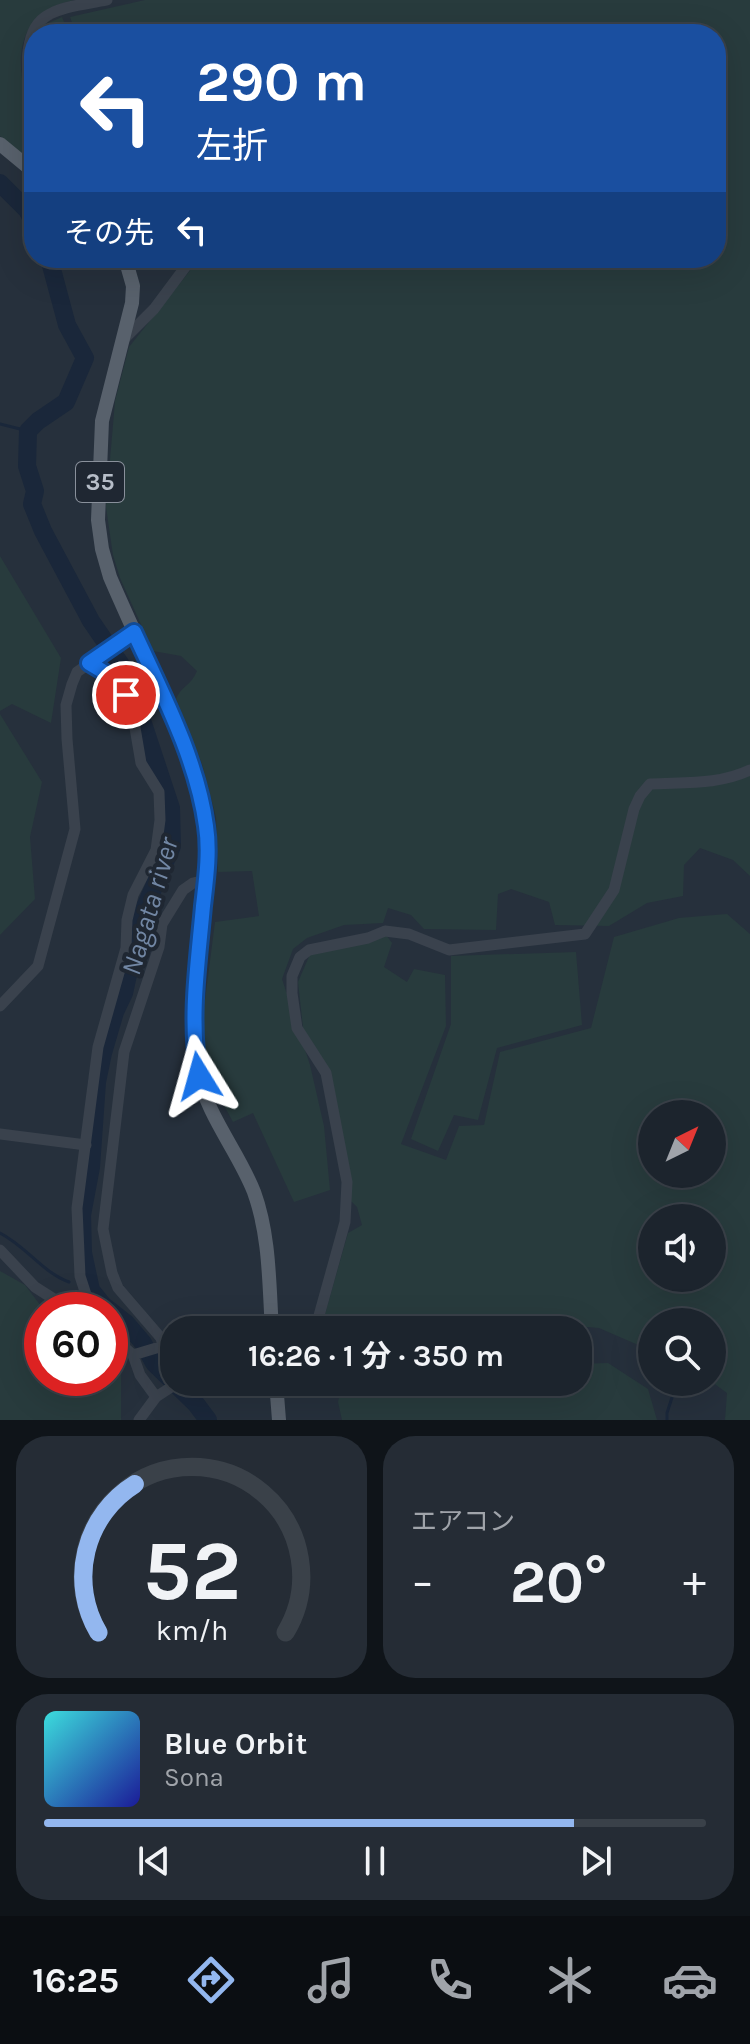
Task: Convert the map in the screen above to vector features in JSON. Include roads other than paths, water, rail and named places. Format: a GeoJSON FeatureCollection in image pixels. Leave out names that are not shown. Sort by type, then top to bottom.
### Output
{"type":"FeatureCollection","features":[{"type":"Feature","properties":{"kind":"main road"},"geometry":{"type":"LineString","coordinates":[[0,144],[24,164]]}},
{"type":"Feature","properties":{"kind":"main road","name":"35"},"geometry":{"type":"LineString","coordinates":[[128,268],[133,286],[132,303],[104,408],[98,520],[102,549],[128,636],[165,699],[197,786],[206,827],[206,880],[193,1017],[194,1046],[207,1102],[254,1192],[263,1226],[271,1316]]}},
{"type":"Feature","properties":{"kind":"main road"},"geometry":{"type":"LineString","coordinates":[[277,1396],[279,1420]]}},
{"type":"Feature","properties":{"kind":"street"},"geometry":{"type":"LineString","coordinates":[[38,24],[49,14],[107,0]]}},
{"type":"Feature","properties":{"kind":"street"},"geometry":{"type":"LineString","coordinates":[[123,340],[154,309],[185,268]]}},
{"type":"Feature","properties":{"kind":"street"},"geometry":{"type":"LineString","coordinates":[[0,1006],[38,966],[75,829],[66,705],[77,672],[128,636]]}},
{"type":"Feature","properties":{"kind":"street"},"geometry":{"type":"LineString","coordinates":[[85,1292],[80,1276],[77,1208],[98,1047],[126,948],[127,920],[133,895],[156,850],[160,820],[159,792],[141,763],[126,695],[92,660]]}},
{"type":"Feature","properties":{"kind":"street"},"geometry":{"type":"LineString","coordinates":[[319,1316],[345,1222],[347,1182],[326,1073],[297,1028],[292,976],[300,957],[309,950],[368,938],[385,931],[409,934],[449,950],[585,934],[614,890],[634,809],[650,784],[734,778],[750,770]]}},
{"type":"Feature","properties":{"kind":"street"},"geometry":{"type":"LineString","coordinates":[[137,1354],[163,1346],[161,1338],[118,1288],[103,1229],[124,1052],[159,947],[162,924],[183,890],[193,883],[206,880]]}},
{"type":"Feature","properties":{"kind":"street"},"geometry":{"type":"LineString","coordinates":[[0,1134],[86,1145]]}},
{"type":"Feature","properties":{"kind":"street"},"geometry":{"type":"LineString","coordinates":[[0,1250],[43,1292]]}},
{"type":"Feature","properties":{"kind":"street"},"geometry":{"type":"LineString","coordinates":[[128,1348],[137,1354],[140,1375],[156,1397]]}},
{"type":"Feature","properties":{"kind":"street"},"geometry":{"type":"LineString","coordinates":[[139,1420],[160,1394]]}},
{"type":"Feature","properties":{"kind":"waterway","name":"Nagata river"},"geometry":{"type":"LineString","coordinates":[[0,183],[24,207]]}},
{"type":"Feature","properties":{"kind":"waterway","name":"Nagata river"},"geometry":{"type":"LineString","coordinates":[[52,268],[67,325],[85,358],[66,402],[28,431],[27,466],[35,491],[32,504],[91,621],[126,672],[171,808],[172,846],[141,916],[124,993],[115,1012],[97,1082],[91,1167],[82,1215],[83,1253],[91,1290],[103,1305],[126,1323],[143,1343],[154,1363],[208,1420]]}},
{"type":"Feature","properties":{"kind":"waterway"},"geometry":{"type":"LineString","coordinates":[[0,424],[28,431]]}},
{"type":"Feature","properties":{"kind":"waterway"},"geometry":{"type":"LineString","coordinates":[[0,1233],[50,1272],[69,1282]]}},
{"type":"Feature","properties":{"kind":"waterway"},"geometry":{"type":"LineString","coordinates":[[667,1420],[672,1396]]}}]}
